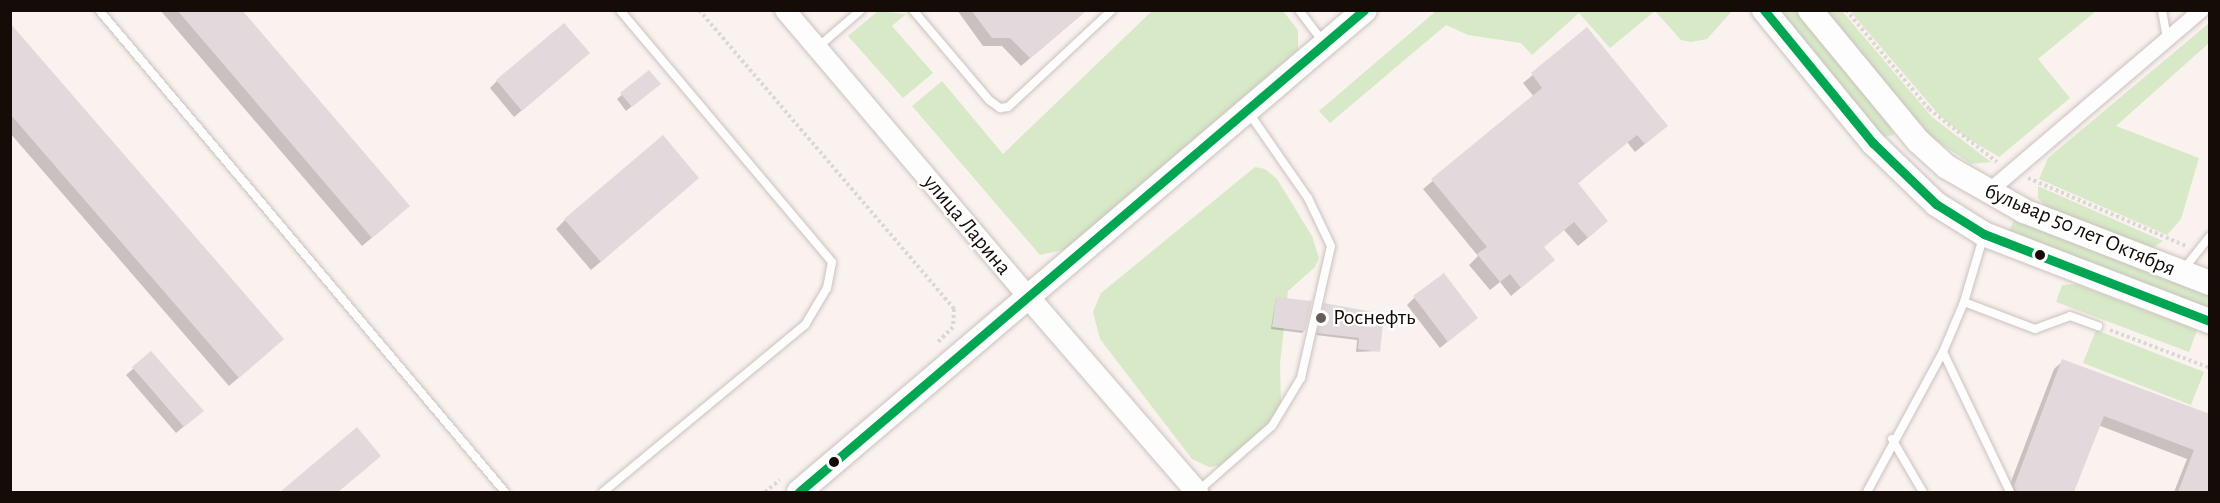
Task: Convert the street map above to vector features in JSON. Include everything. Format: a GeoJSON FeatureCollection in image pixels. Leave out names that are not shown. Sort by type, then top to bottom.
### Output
{"type":"FeatureCollection","features":[{"type":"Feature","properties":{"kind":"main road"},"geometry":{"type":"LineString","coordinates":[[799,492],[1365,10]]}},
{"type":"Feature","properties":{"kind":"main road","name":"бульвар 50 лет Октября"},"geometry":{"type":"LineString","coordinates":[[1764,10],[1897,169],[1936,204],[1984,234],[2210,321]]}},
{"type":"Feature","properties":{"kind":"main road","name":"бульвар 50 лет Октября"},"geometry":{"type":"LineString","coordinates":[[1809,10],[1918,141],[1947,167],[1986,193],[2210,283]]}},
{"type":"Feature","properties":{"kind":"main road","name":"улица Ларина"},"geometry":{"type":"LineString","coordinates":[[1029,298],[1197,492]]}},
{"type":"Feature","properties":{"kind":"street"},"geometry":{"type":"LineString","coordinates":[[1986,193],[2200,10]]}},
{"type":"Feature","properties":{"kind":"street","name":"улица Ларина"},"geometry":{"type":"LineString","coordinates":[[785,11],[1029,298]]}},
{"type":"Feature","properties":{"kind":"lane"},"geometry":{"type":"LineString","coordinates":[[99,10],[505,492]]}},
{"type":"Feature","properties":{"kind":"lane"},"geometry":{"type":"LineString","coordinates":[[603,492],[805,325],[827,288],[832,262],[620,10]]}},
{"type":"Feature","properties":{"kind":"lane"},"geometry":{"type":"LineString","coordinates":[[817,48],[861,10]]}},
{"type":"Feature","properties":{"kind":"lane"},"geometry":{"type":"LineString","coordinates":[[913,10],[989,100],[1000,108],[1008,107],[1112,10]]}},
{"type":"Feature","properties":{"kind":"lane"},"geometry":{"type":"LineString","coordinates":[[1299,10],[1325,44]]}},
{"type":"Feature","properties":{"kind":"lane"},"geometry":{"type":"LineString","coordinates":[[2162,10],[2167,37]]}},
{"type":"Feature","properties":{"kind":"lane"},"geometry":{"type":"LineString","coordinates":[[1197,492],[1272,426],[1301,378],[1331,246],[1308,198],[1246,110]]}},
{"type":"Feature","properties":{"kind":"lane"},"geometry":{"type":"LineString","coordinates":[[1867,492],[1893,439],[1943,352],[1964,303],[1984,234]]}},
{"type":"Feature","properties":{"kind":"lane"},"geometry":{"type":"LineString","coordinates":[[2181,272],[2210,236]]}},
{"type":"Feature","properties":{"kind":"lane"},"geometry":{"type":"LineString","coordinates":[[1964,303],[2035,329],[2070,316],[2098,326]]}},
{"type":"Feature","properties":{"kind":"lane"},"geometry":{"type":"LineString","coordinates":[[1943,352],[2010,492]]}},
{"type":"Feature","properties":{"kind":"lane"},"geometry":{"type":"LineString","coordinates":[[1893,439],[1923,492]]}},
{"type":"Feature","properties":{"kind":"path"},"geometry":{"type":"LineString","coordinates":[[699,10],[954,309],[953,327]]}},
{"type":"Feature","properties":{"kind":"path"},"geometry":{"type":"LineString","coordinates":[[2098,326],[2210,368]]}},
{"type":"Feature","properties":{"kind":"green space"},"geometry":{"type":"Polygon","coordinates":[[[878,11],[906,14],[892,26],[933,73],[903,98],[848,36],[878,11]]]}},
{"type":"Feature","properties":{"kind":"green space"},"geometry":{"type":"Polygon","coordinates":[[[1152,11],[1283,11],[1298,30],[1298,50],[1066,249],[1040,255],[912,106],[942,81],[1003,154],[1152,11]]]}},
{"type":"Feature","properties":{"kind":"green space"},"geometry":{"type":"Polygon","coordinates":[[[1436,11],[1655,11],[1610,48],[1579,13],[1532,55],[1521,43],[1468,35],[1446,25],[1330,123],[1319,111],[1436,11]]]}},
{"type":"Feature","properties":{"kind":"green space"},"geometry":{"type":"Polygon","coordinates":[[[1655,11],[1732,11],[1707,39],[1691,42],[1681,40],[1655,11]]]}},
{"type":"Feature","properties":{"kind":"green space"},"geometry":{"type":"Polygon","coordinates":[[[1776,11],[1795,11],[1890,125],[1894,135],[1883,137],[1776,11]]]}},
{"type":"Feature","properties":{"kind":"green space"},"geometry":{"type":"Polygon","coordinates":[[[1821,11],[1842,11],[1932,117],[1991,162],[1971,164],[1931,137],[1821,11]]]}},
{"type":"Feature","properties":{"kind":"green space"},"geometry":{"type":"Polygon","coordinates":[[[1850,11],[2096,11],[2038,59],[2070,98],[1999,157],[1967,138],[1940,116],[1850,11]]]}},
{"type":"Feature","properties":{"kind":"green space"},"geometry":{"type":"Polygon","coordinates":[[[2209,23],[2209,43],[2116,126],[2199,158],[2181,219],[2167,235],[2039,179],[2048,158],[2209,23]]]}},
{"type":"Feature","properties":{"kind":"green space"},"geometry":{"type":"Polygon","coordinates":[[[1255,167],[1265,169],[1277,179],[1312,236],[1319,258],[1315,267],[1288,291],[1280,364],[1281,405],[1268,433],[1233,464],[1209,467],[1192,459],[1100,339],[1093,312],[1101,293],[1255,167]]]}},
{"type":"Feature","properties":{"kind":"green space"},"geometry":{"type":"Polygon","coordinates":[[[2038,186],[2163,241],[2151,249],[2048,209],[2038,198],[2038,186]]]}},
{"type":"Feature","properties":{"kind":"green space"},"geometry":{"type":"Polygon","coordinates":[[[2014,220],[2209,294],[2209,311],[2009,231],[2014,220]]]}},
{"type":"Feature","properties":{"kind":"green space"},"geometry":{"type":"Polygon","coordinates":[[[2076,284],[2197,330],[2189,352],[2056,302],[2062,285],[2076,284]]]}},
{"type":"Feature","properties":{"kind":"green space"},"geometry":{"type":"Polygon","coordinates":[[[2096,330],[2204,372],[2191,405],[2083,363],[2096,330]]]}},
{"type":"Feature","properties":{"kind":"building"},"geometry":{"type":"Polygon","coordinates":[[[177,10],[242,10],[410,206],[372,238],[177,10]]]}},
{"type":"Feature","properties":{"kind":"building"},"geometry":{"type":"Polygon","coordinates":[[[971,10],[1087,10],[1030,58],[1010,38],[992,38],[971,10]]]}},
{"type":"Feature","properties":{"kind":"building"},"geometry":{"type":"Polygon","coordinates":[[[10,23],[284,339],[239,378],[10,114],[10,23]]]}},
{"type":"Feature","properties":{"kind":"building"},"geometry":{"type":"Polygon","coordinates":[[[564,23],[590,53],[522,111],[496,80],[564,23]]]}},
{"type":"Feature","properties":{"kind":"building"},"geometry":{"type":"Polygon","coordinates":[[[1587,27],[1668,126],[1645,144],[1637,135],[1578,183],[1608,221],[1588,238],[1574,222],[1544,247],[1555,260],[1521,288],[1510,274],[1500,282],[1477,254],[1487,247],[1431,179],[1542,88],[1531,73],[1587,27]]]}},
{"type":"Feature","properties":{"kind":"building"},"geometry":{"type":"Polygon","coordinates":[[[649,70],[661,84],[632,107],[620,93],[649,70]]]}},
{"type":"Feature","properties":{"kind":"building"},"geometry":{"type":"Polygon","coordinates":[[[663,135],[699,178],[601,262],[564,219],[663,135]]]}},
{"type":"Feature","properties":{"kind":"building"},"geometry":{"type":"Polygon","coordinates":[[[1444,273],[1478,318],[1448,342],[1413,296],[1444,273]]]}},
{"type":"Feature","properties":{"kind":"building"},"geometry":{"type":"Polygon","coordinates":[[[1276,297],[1312,301],[1305,331],[1272,327],[1276,297]]]}},
{"type":"Feature","properties":{"kind":"building"},"geometry":{"type":"Polygon","coordinates":[[[1324,303],[1384,314],[1380,352],[1358,349],[1359,338],[1317,333],[1324,303]]]}},
{"type":"Feature","properties":{"kind":"building"},"geometry":{"type":"Polygon","coordinates":[[[151,351],[204,411],[184,427],[132,367],[151,351]]]}},
{"type":"Feature","properties":{"kind":"building"},"geometry":{"type":"Polygon","coordinates":[[[2062,359],[2210,414],[2210,492],[2178,492],[2194,450],[2104,416],[2074,492],[2016,492],[2014,486],[2062,359]]]}},
{"type":"Feature","properties":{"kind":"building"},"geometry":{"type":"Polygon","coordinates":[[[357,427],[381,456],[338,492],[280,492],[357,427]]]}},
{"type":"Feature","properties":{"kind":"transit line"},"geometry":{"type":"LineString","coordinates":[[799,492],[1364,10]]}},
{"type":"Feature","properties":{"kind":"transit line"},"geometry":{"type":"LineString","coordinates":[[1764,10],[1873,143],[1936,204],[1984,234],[2210,321]]}},
{"type":"Feature","properties":{"kind":"place","name":"Роснефть"},"geometry":{"type":"Point","coordinates":[1321,318]}}]}
